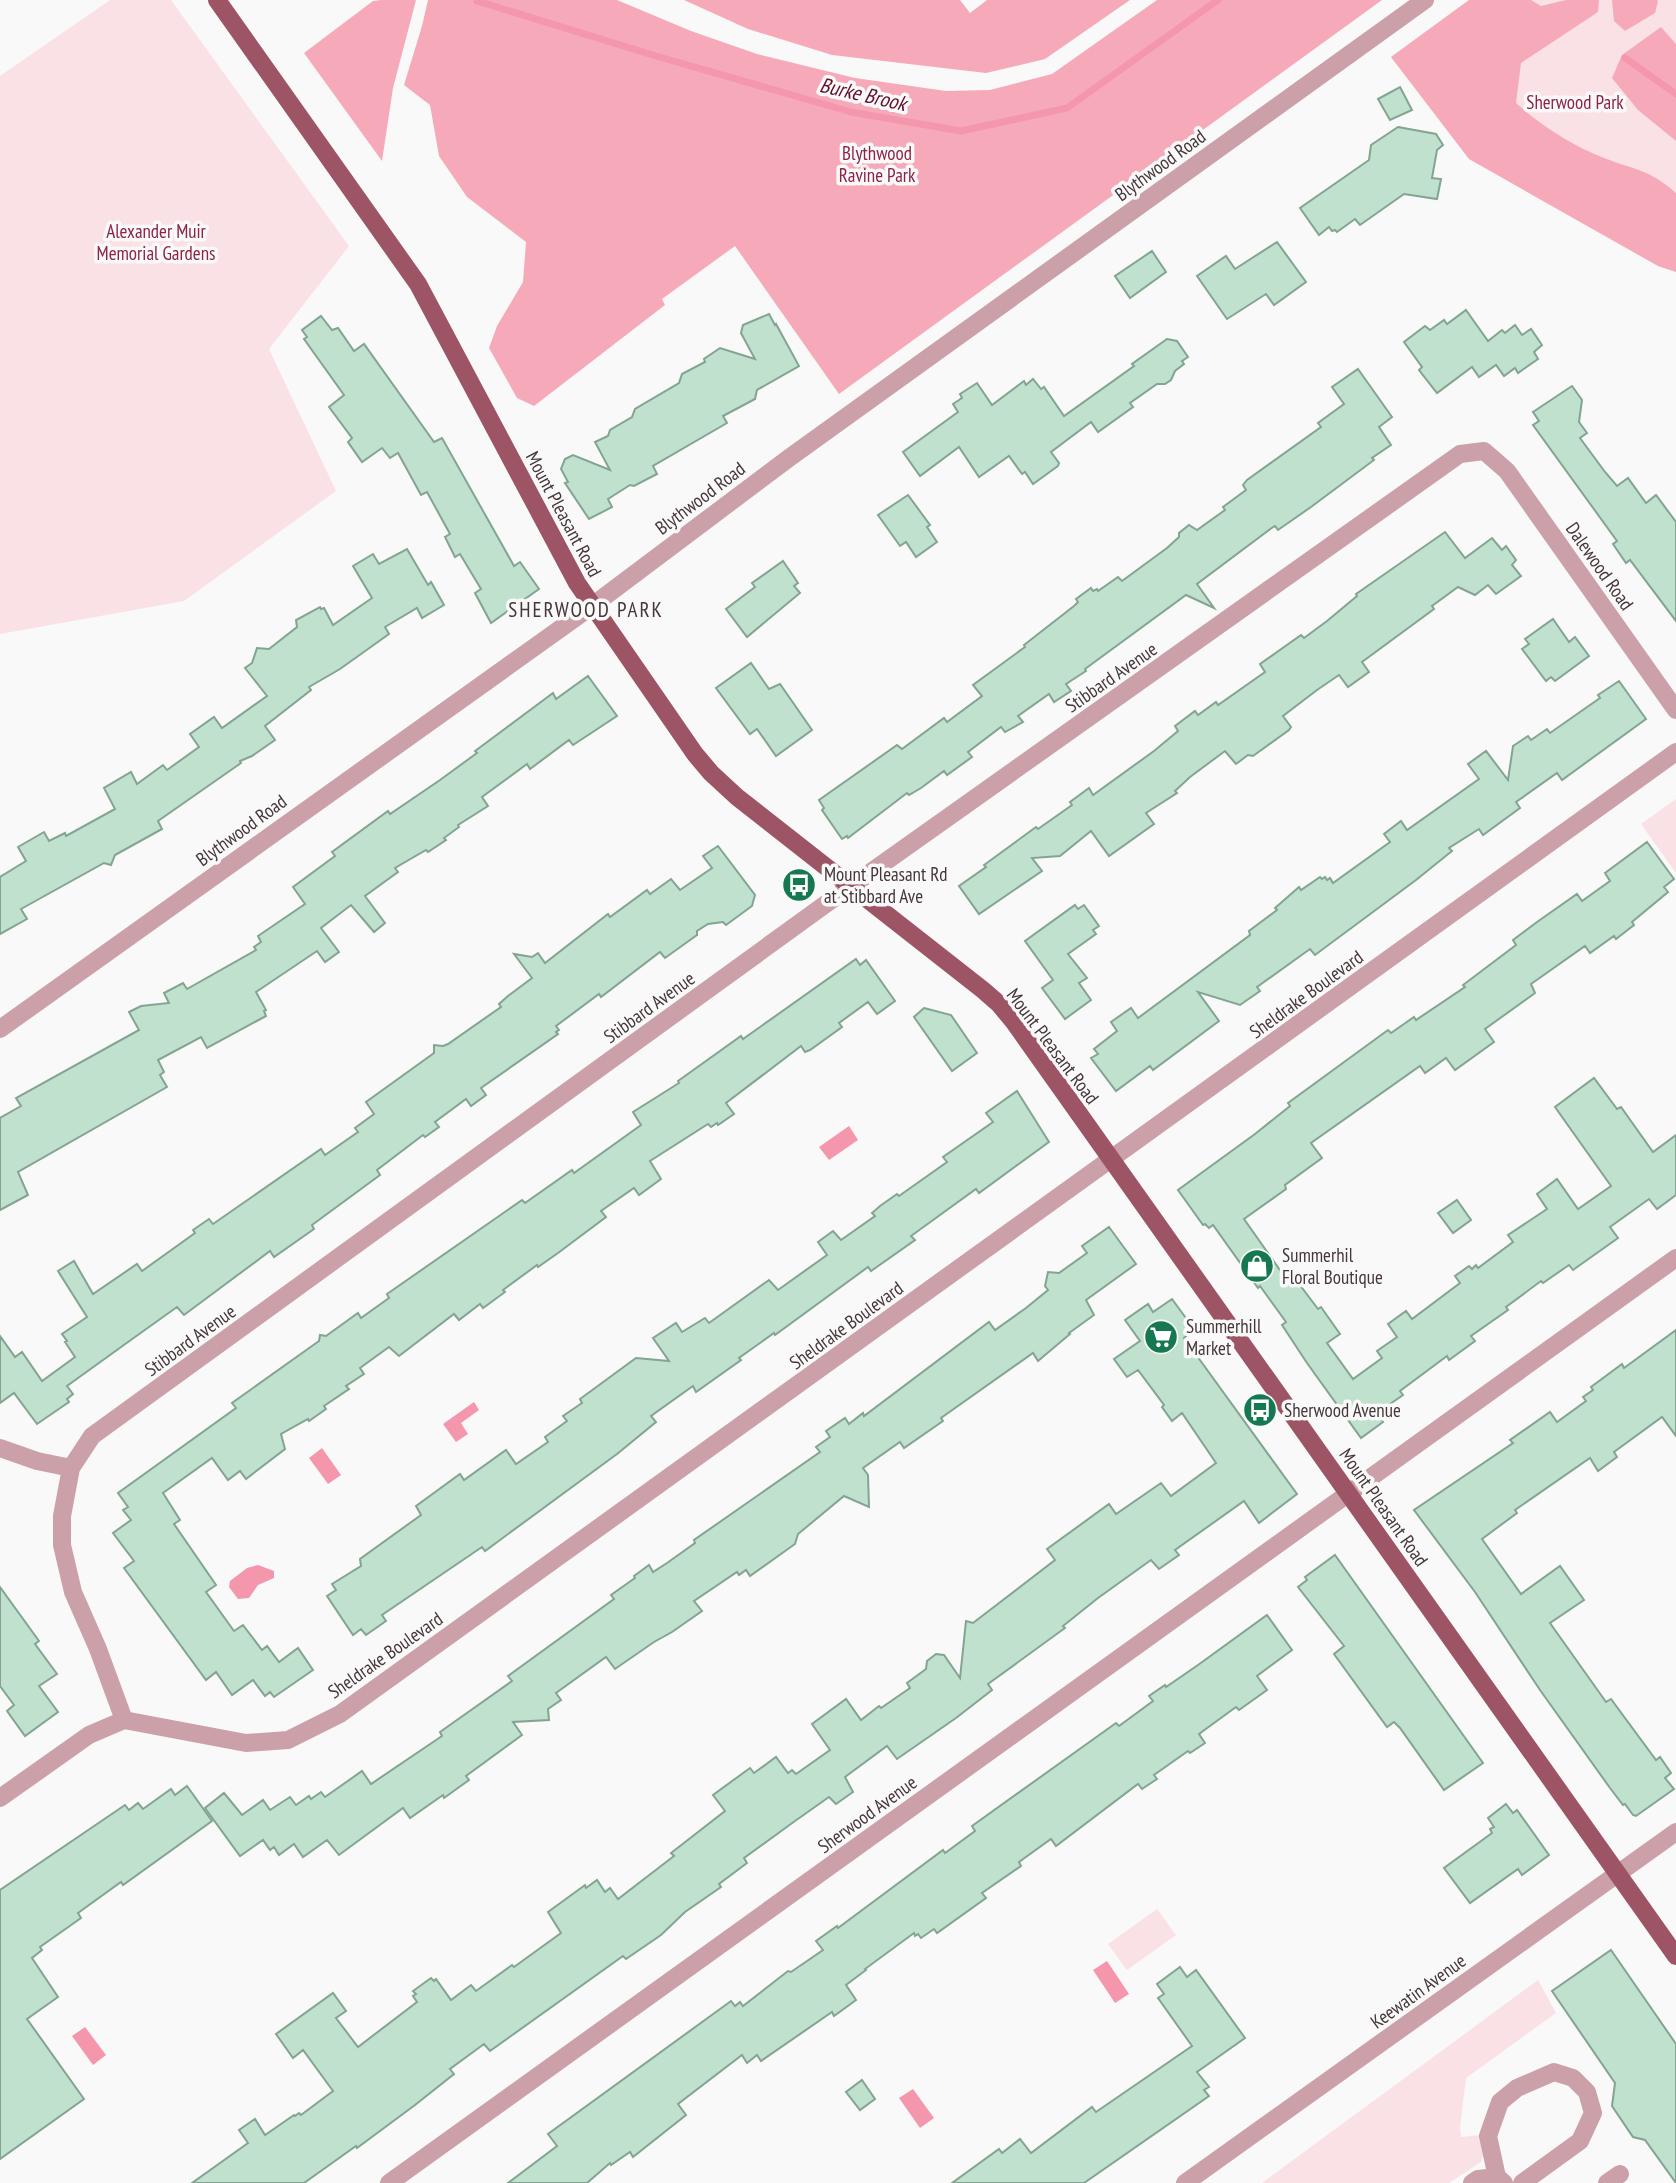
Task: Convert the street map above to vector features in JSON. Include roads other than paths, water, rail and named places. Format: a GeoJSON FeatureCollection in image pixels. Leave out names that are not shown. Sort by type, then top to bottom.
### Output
{"type":"FeatureCollection","features":[{"type":"Feature","properties":{"kind":"main road","name":"Mount Pleasant Road"},"geometry":{"type":"LineString","coordinates":[[217,0],[418,284],[577,583],[711,773],[737,797],[999,1004],[1676,1956]]}},
{"type":"Feature","properties":{"kind":"street","name":"Blythwood Road"},"geometry":{"type":"LineString","coordinates":[[0,1029],[592,606],[801,450],[1425,0]]}},
{"type":"Feature","properties":{"kind":"street","name":"Dalewood Road"},"geometry":{"type":"LineString","coordinates":[[1484,451],[1507,471],[1676,710]]}},
{"type":"Feature","properties":{"kind":"street","name":"Stibbard Avenue"},"geometry":{"type":"LineString","coordinates":[[124,1720],[83,1619],[66,1569],[62,1545],[62,1516],[71,1468],[92,1436],[852,886],[1460,454],[1484,451]]}},
{"type":"Feature","properties":{"kind":"street","name":"Sheldrake Boulevard"},"geometry":{"type":"LineString","coordinates":[[124,1720],[246,1743],[288,1740],[340,1714],[1676,752]]}},
{"type":"Feature","properties":{"kind":"street","name":"Sherwood Avenue"},"geometry":{"type":"LineString","coordinates":[[389,2183],[1676,1258]]}},
{"type":"Feature","properties":{"kind":"street"},"geometry":{"type":"LineString","coordinates":[[0,1448],[37,1461],[71,1468]]}},
{"type":"Feature","properties":{"kind":"street"},"geometry":{"type":"LineString","coordinates":[[0,1798],[89,1735],[124,1720]]}},
{"type":"Feature","properties":{"kind":"street","name":"Keewatin Avenue"},"geometry":{"type":"LineString","coordinates":[[1185,2183],[1676,1832]]}},
{"type":"Feature","properties":{"kind":"street"},"geometry":{"type":"LineString","coordinates":[[1472,2183],[1478,2179],[1501,2180],[1488,2136],[1500,2102],[1517,2088],[1554,2072],[1573,2078],[1587,2092],[1593,2113],[1580,2141],[1522,2183]]}},
{"type":"Feature","properties":{"kind":"waterway","name":"Burke Brook"},"geometry":{"type":"LineString","coordinates":[[477,1],[851,112],[961,131],[1067,108],[1218,0]]}},
{"type":"Feature","properties":{"kind":"waterway","name":"Burke Brook"},"geometry":{"type":"LineString","coordinates":[[1625,58],[1676,94]]}},
{"type":"Feature","properties":{"kind":"place","name":"Mount Pleasant Rd at Stibbard Ave"},"geometry":{"type":"Point","coordinates":[799,885]}},
{"type":"Feature","properties":{"kind":"place","name":"Summerhil Floral Boutique"},"geometry":{"type":"Point","coordinates":[1257,1266]}},
{"type":"Feature","properties":{"kind":"place","name":"Summerhill Market"},"geometry":{"type":"Point","coordinates":[1161,1337]}},
{"type":"Feature","properties":{"kind":"place","name":"Sherwood Avenue"},"geometry":{"type":"Point","coordinates":[1260,1410]}},
{"type":"Feature","properties":{"kind":"district","name":"SHERWOOD PARK"},"geometry":{"type":"Point","coordinates":[586,609]}},
{"type":"Feature","properties":{"kind":"park label","name":"Sherwood Park"},"geometry":{"type":"Point","coordinates":[1575,102]}},
{"type":"Feature","properties":{"kind":"park label","name":"Blythwood Ravine Park"},"geometry":{"type":"Point","coordinates":[877,164]}},
{"type":"Feature","properties":{"kind":"park label","name":"Alexander Muir Memorial Gardens"},"geometry":{"type":"Point","coordinates":[156,242]}}]}
